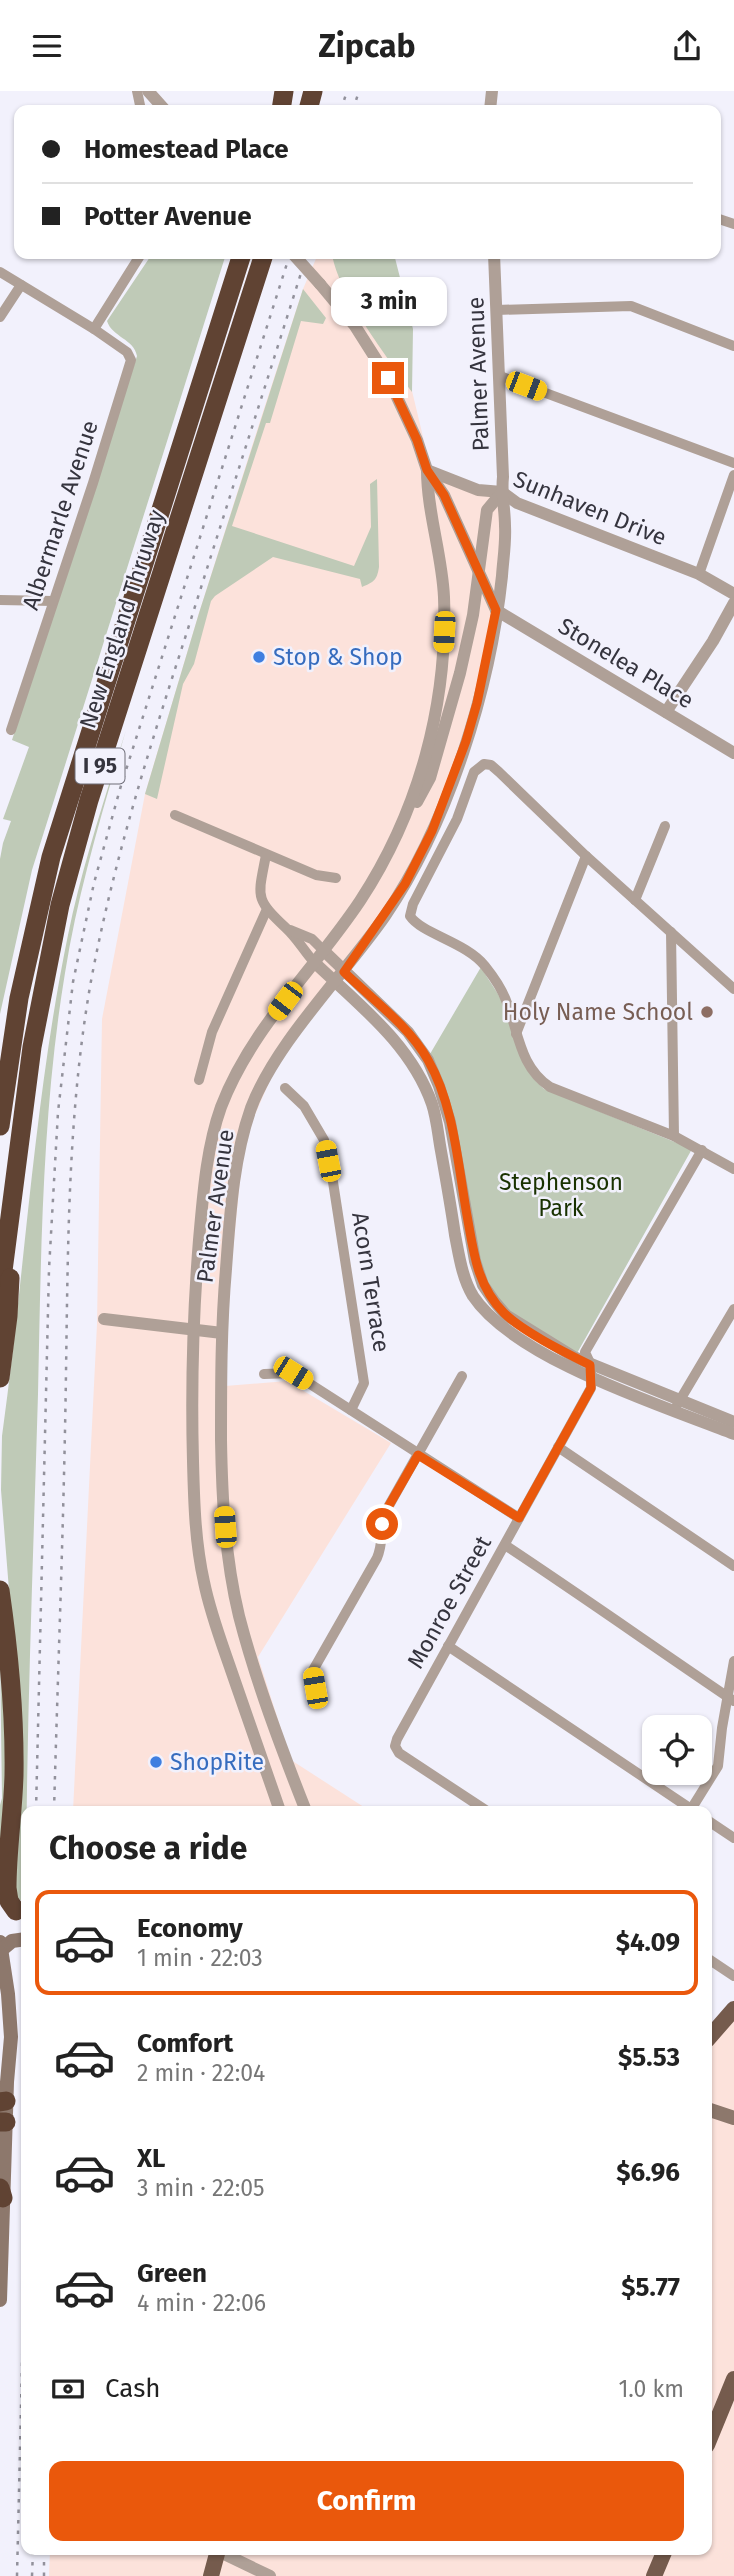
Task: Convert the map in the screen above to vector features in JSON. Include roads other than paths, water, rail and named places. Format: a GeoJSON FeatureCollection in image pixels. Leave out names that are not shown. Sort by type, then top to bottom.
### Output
{"type":"FeatureCollection","features":[{"type":"Feature","properties":{"kind":"highway","name":"New England Thruway"},"geometry":{"type":"LineString","coordinates":[[0,1126],[21,985],[51,857],[240,259]]}},
{"type":"Feature","properties":{"kind":"highway","name":"New England Thruway"},"geometry":{"type":"LineString","coordinates":[[0,1294],[38,1011],[69,870],[262,259]]}},
{"type":"Feature","properties":{"kind":"highway"},"geometry":{"type":"LineString","coordinates":[[0,1378],[9,1297],[9,1226]]}},
{"type":"Feature","properties":{"kind":"highway"},"geometry":{"type":"LineString","coordinates":[[0,1590],[10,1665],[14,1745],[14,1797],[7,1888],[14,1910]]}},
{"type":"Feature","properties":{"kind":"main road"},"geometry":{"type":"LineString","coordinates":[[0,2300],[4,2095],[11,2037],[1,1947],[21,1940]]}},
{"type":"Feature","properties":{"kind":"main road"},"geometry":{"type":"LineString","coordinates":[[712,2034],[734,2009]]}},
{"type":"Feature","properties":{"kind":"main road"},"geometry":{"type":"LineString","coordinates":[[0,2048],[4,2095]]}},
{"type":"Feature","properties":{"kind":"main road"},"geometry":{"type":"LineString","coordinates":[[712,2111],[734,2118]]}},
{"type":"Feature","properties":{"kind":"main road"},"geometry":{"type":"LineString","coordinates":[[712,2433],[734,2379]]}},
{"type":"Feature","properties":{"kind":"main road"},"geometry":{"type":"LineString","coordinates":[[211,2576],[217,2555]]}},
{"type":"Feature","properties":{"kind":"main road"},"geometry":{"type":"LineString","coordinates":[[654,2576],[663,2555]]}},
{"type":"Feature","properties":{"kind":"street"},"geometry":{"type":"LineString","coordinates":[[148,91],[161,105]]}},
{"type":"Feature","properties":{"kind":"street"},"geometry":{"type":"LineString","coordinates":[[0,272],[94,329],[138,259]]}},
{"type":"Feature","properties":{"kind":"street"},"geometry":{"type":"LineString","coordinates":[[298,259],[355,326],[387,376],[417,440],[427,470],[444,495],[496,610]]}},
{"type":"Feature","properties":{"kind":"street","name":"Palmer Avenue"},"geometry":{"type":"LineString","coordinates":[[304,1806],[248,1648],[226,1545],[222,1476],[222,1333],[229,1227],[242,1139],[248,1117],[267,1076],[405,884],[447,796],[477,703],[501,581],[506,525],[502,492],[494,259]]}},
{"type":"Feature","properties":{"kind":"street"},"geometry":{"type":"LineString","coordinates":[[0,317],[20,285]]}},
{"type":"Feature","properties":{"kind":"street"},"geometry":{"type":"LineString","coordinates":[[497,310],[631,306],[734,346]]}},
{"type":"Feature","properties":{"kind":"street","name":"Albermarle Avenue"},"geometry":{"type":"LineString","coordinates":[[11,730],[129,371],[131,360],[128,352],[94,329]]}},
{"type":"Feature","properties":{"kind":"street"},"geometry":{"type":"LineString","coordinates":[[500,376],[734,463]]}},
{"type":"Feature","properties":{"kind":"street","name":"Palmer Avenue"},"geometry":{"type":"LineString","coordinates":[[393,841],[420,775],[430,741],[442,668],[443,585],[427,492],[427,470]]}},
{"type":"Feature","properties":{"kind":"street","name":"Sunhaven Drive"},"geometry":{"type":"LineString","coordinates":[[427,470],[478,490],[502,492],[517,503],[698,574],[734,594]]}},
{"type":"Feature","properties":{"kind":"street"},"geometry":{"type":"LineString","coordinates":[[698,574],[734,475]]}},
{"type":"Feature","properties":{"kind":"street","name":"Palmer Avenue"},"geometry":{"type":"LineString","coordinates":[[279,1806],[212,1616],[203,1581],[194,1492],[192,1418],[194,1330],[210,1145],[219,1112],[251,1046],[359,902],[429,778],[446,727],[474,615],[487,510],[502,492]]}},
{"type":"Feature","properties":{"kind":"street"},"geometry":{"type":"LineString","coordinates":[[0,600],[53,601]]}},
{"type":"Feature","properties":{"kind":"street"},"geometry":{"type":"LineString","coordinates":[[666,712],[713,641],[734,603]]}},
{"type":"Feature","properties":{"kind":"street","name":"Stonelea Place"},"geometry":{"type":"LineString","coordinates":[[496,610],[734,753]]}},
{"type":"Feature","properties":{"kind":"street"},"geometry":{"type":"LineString","coordinates":[[734,989],[586,856],[491,765],[484,764],[474,772],[457,819],[413,904],[410,916],[417,924],[455,942],[485,965],[507,1002],[527,1064],[539,1080],[550,1087],[674,1136],[734,1169]]}},
{"type":"Feature","properties":{"kind":"street"},"geometry":{"type":"LineString","coordinates":[[175,815],[316,875],[336,878]]}},
{"type":"Feature","properties":{"kind":"street"},"geometry":{"type":"LineString","coordinates":[[635,900],[665,826]]}},
{"type":"Feature","properties":{"kind":"street"},"geometry":{"type":"LineString","coordinates":[[266,855],[260,892],[267,909],[314,962],[394,1039],[421,1076],[433,1106],[459,1255],[466,1281],[474,1296],[505,1328],[568,1366],[590,1371],[677,1405],[734,1422]]}},
{"type":"Feature","properties":{"kind":"street"},"geometry":{"type":"LineString","coordinates":[[516,1034],[586,856]]}},
{"type":"Feature","properties":{"kind":"street"},"geometry":{"type":"LineString","coordinates":[[199,1080],[212,1032],[267,909]]}},
{"type":"Feature","properties":{"kind":"street"},"geometry":{"type":"LineString","coordinates":[[287,929],[312,939],[408,1033],[428,1060],[450,1122],[475,1261],[483,1285],[506,1315],[590,1371]]}},
{"type":"Feature","properties":{"kind":"street"},"geometry":{"type":"LineString","coordinates":[[671,932],[674,1136]]}},
{"type":"Feature","properties":{"kind":"street","name":"Acorn Terrace"},"geometry":{"type":"LineString","coordinates":[[285,1088],[304,1106],[316,1124],[324,1140],[331,1171],[364,1383],[351,1411]]}},
{"type":"Feature","properties":{"kind":"street","name":"Monroe Street"},"geometry":{"type":"LineString","coordinates":[[479,1806],[399,1753],[395,1746],[591,1388],[585,1352],[702,1150]]}},
{"type":"Feature","properties":{"kind":"street"},"geometry":{"type":"LineString","coordinates":[[677,1405],[734,1309]]}},
{"type":"Feature","properties":{"kind":"street"},"geometry":{"type":"LineString","coordinates":[[104,1319],[222,1333]]}},
{"type":"Feature","properties":{"kind":"street"},"geometry":{"type":"LineString","coordinates":[[264,1374],[293,1373],[519,1518]]}},
{"type":"Feature","properties":{"kind":"street"},"geometry":{"type":"LineString","coordinates":[[318,1704],[312,1672],[377,1558],[381,1548],[384,1517],[462,1376]]}},
{"type":"Feature","properties":{"kind":"street"},"geometry":{"type":"LineString","coordinates":[[677,1405],[734,1434]]}},
{"type":"Feature","properties":{"kind":"street"},"geometry":{"type":"LineString","coordinates":[[558,1447],[734,1566]]}},
{"type":"Feature","properties":{"kind":"street"},"geometry":{"type":"LineString","coordinates":[[505,1545],[731,1698]]}},
{"type":"Feature","properties":{"kind":"street"},"geometry":{"type":"LineString","coordinates":[[448,1646],[684,1806]]}},
{"type":"Feature","properties":{"kind":"street"},"geometry":{"type":"LineString","coordinates":[[694,1806],[718,1766],[731,1698],[734,1661]]}},
{"type":"Feature","properties":{"kind":"street"},"geometry":{"type":"LineString","coordinates":[[712,1823],[734,1838]]}},
{"type":"Feature","properties":{"kind":"street"},"geometry":{"type":"LineString","coordinates":[[712,1961],[734,1976]]}},
{"type":"Feature","properties":{"kind":"street"},"geometry":{"type":"LineString","coordinates":[[228,2555],[270,2576]]}},
{"type":"Feature","properties":{"kind":"railway"},"geometry":{"type":"LineString","coordinates":[[343,105],[347,91]]}},
{"type":"Feature","properties":{"kind":"railway"},"geometry":{"type":"LineString","coordinates":[[355,105],[359,91]]}},
{"type":"Feature","properties":{"kind":"railway"},"geometry":{"type":"LineString","coordinates":[[36,1806],[49,1269],[58,1112],[73,982],[94,883],[120,789],[288,259]]}},
{"type":"Feature","properties":{"kind":"railway"},"geometry":{"type":"LineString","coordinates":[[54,1806],[71,1176],[83,1030],[110,893],[145,763],[305,259]]}},
{"type":"Feature","properties":{"kind":"railway"},"geometry":{"type":"LineString","coordinates":[[17,2576],[21,2407]]}},
{"type":"Feature","properties":{"kind":"railway"},"geometry":{"type":"LineString","coordinates":[[32,2576],[33,2555]]}},
{"type":"Feature","properties":{"kind":"railway"},"geometry":{"type":"LineString","coordinates":[[44,2555],[44,2576]]}},
{"type":"Feature","properties":{"kind":"place","name":"Stop & Shop"},"geometry":{"type":"Point","coordinates":[259,657]}},
{"type":"Feature","properties":{"kind":"place","name":"Holy Name School"},"geometry":{"type":"Point","coordinates":[707,1012]}},
{"type":"Feature","properties":{"kind":"place","name":"ShopRite"},"geometry":{"type":"Point","coordinates":[156,1762]}},
{"type":"Feature","properties":{"kind":"park label","name":"Stephenson Park"},"geometry":{"type":"Point","coordinates":[561,1195]}}]}
